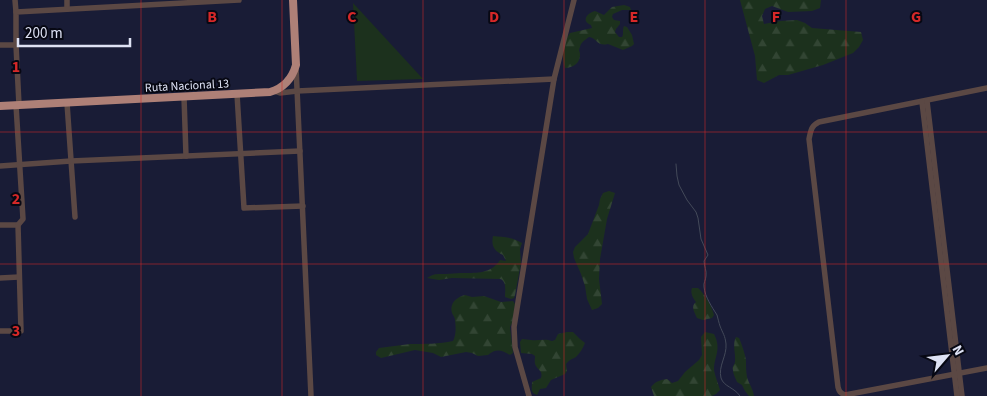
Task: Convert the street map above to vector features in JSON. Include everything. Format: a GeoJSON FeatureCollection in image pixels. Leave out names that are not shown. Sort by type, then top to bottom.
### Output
{"type":"FeatureCollection","features":[{"type":"Feature","properties":{"kind":"highway"},"geometry":{"type":"LineString","coordinates":[[274,91],[278,90],[289,80],[294,74],[296,65],[293,0]]}},
{"type":"Feature","properties":{"kind":"highway","name":"Ruta Nacional 13"},"geometry":{"type":"LineString","coordinates":[[0,106],[274,91]]}},
{"type":"Feature","properties":{"kind":"street"},"geometry":{"type":"LineString","coordinates":[[0,331],[21,330],[18,225],[23,218],[19,164],[15,0]]}},
{"type":"Feature","properties":{"kind":"street"},"geometry":{"type":"LineString","coordinates":[[67,0],[67,9]]}},
{"type":"Feature","properties":{"kind":"street"},"geometry":{"type":"LineString","coordinates":[[16,12],[141,2],[239,0]]}},
{"type":"Feature","properties":{"kind":"street"},"geometry":{"type":"LineString","coordinates":[[529,396],[515,347],[514,326],[554,78],[574,0]]}},
{"type":"Feature","properties":{"kind":"street"},"geometry":{"type":"LineString","coordinates":[[0,45],[16,45]]}},
{"type":"Feature","properties":{"kind":"street"},"geometry":{"type":"LineString","coordinates":[[296,65],[311,396]]}},
{"type":"Feature","properties":{"kind":"street"},"geometry":{"type":"LineString","coordinates":[[274,91],[280,93],[554,78]]}},
{"type":"Feature","properties":{"kind":"street"},"geometry":{"type":"LineString","coordinates":[[987,88],[819,122],[810,131],[809,140],[835,367],[838,387],[842,394],[845,395],[987,368]]}},
{"type":"Feature","properties":{"kind":"street"},"geometry":{"type":"LineString","coordinates":[[237,94],[244,208],[303,206]]}},
{"type":"Feature","properties":{"kind":"street"},"geometry":{"type":"LineString","coordinates":[[184,97],[186,156]]}},
{"type":"Feature","properties":{"kind":"street"},"geometry":{"type":"LineString","coordinates":[[924,102],[957,373],[962,396]]}},
{"type":"Feature","properties":{"kind":"street"},"geometry":{"type":"LineString","coordinates":[[67,103],[74,217]]}},
{"type":"Feature","properties":{"kind":"street"},"geometry":{"type":"LineString","coordinates":[[0,166],[300,151]]}},
{"type":"Feature","properties":{"kind":"street"},"geometry":{"type":"LineString","coordinates":[[0,225],[18,225]]}},
{"type":"Feature","properties":{"kind":"street"},"geometry":{"type":"LineString","coordinates":[[0,278],[19,277]]}},
{"type":"Feature","properties":{"kind":"street"},"geometry":{"type":"LineString","coordinates":[[957,373],[957,396]]}},
{"type":"Feature","properties":{"kind":"green space"},"geometry":{"type":"Polygon","coordinates":[[[740,0],[821,0],[820,8],[812,11],[788,12],[772,6],[765,9],[762,16],[764,24],[797,20],[812,28],[861,32],[863,40],[853,53],[823,65],[788,75],[779,75],[764,83],[757,80],[755,56],[740,0]]]}},
{"type":"Feature","properties":{"kind":"green space"},"geometry":{"type":"Polygon","coordinates":[[[353,3],[423,79],[357,81],[353,3]]]}},
{"type":"Feature","properties":{"kind":"green space"},"geometry":{"type":"Polygon","coordinates":[[[624,5],[630,7],[631,10],[622,10],[613,14],[614,20],[620,21],[615,32],[619,37],[622,37],[624,26],[627,27],[632,35],[634,44],[623,50],[608,44],[604,45],[589,37],[581,45],[579,50],[580,58],[577,63],[565,68],[563,50],[570,33],[592,28],[586,21],[586,17],[592,12],[595,11],[604,15],[612,7],[624,5]]]}},
{"type":"Feature","properties":{"kind":"green space"},"geometry":{"type":"Polygon","coordinates":[[[609,191],[615,193],[607,219],[600,259],[599,279],[602,304],[592,310],[573,252],[575,247],[588,234],[603,193],[609,191]]]}},
{"type":"Feature","properties":{"kind":"green space"},"geometry":{"type":"Polygon","coordinates":[[[493,236],[512,238],[522,243],[520,249],[521,263],[514,298],[505,297],[505,284],[500,279],[452,278],[439,280],[427,278],[436,274],[483,272],[492,268],[500,260],[506,261],[503,255],[494,248],[492,243],[493,236]]]}},
{"type":"Feature","properties":{"kind":"green space"},"geometry":{"type":"Polygon","coordinates":[[[692,288],[698,288],[706,297],[714,315],[712,318],[703,320],[697,318],[693,305],[696,302],[692,294],[692,288]]]}},
{"type":"Feature","properties":{"kind":"green space"},"geometry":{"type":"Polygon","coordinates":[[[465,295],[472,297],[484,296],[501,302],[513,301],[515,304],[513,321],[510,327],[513,353],[510,355],[502,351],[496,351],[488,355],[478,356],[466,352],[441,357],[433,353],[415,350],[381,358],[376,355],[379,348],[453,341],[456,326],[451,309],[453,303],[459,297],[465,295]]]}},
{"type":"Feature","properties":{"kind":"green space"},"geometry":{"type":"Polygon","coordinates":[[[573,332],[585,343],[583,347],[576,357],[566,364],[567,371],[565,374],[551,380],[546,388],[540,389],[537,395],[533,393],[532,382],[541,378],[541,372],[535,365],[535,356],[521,353],[520,342],[522,339],[552,341],[555,340],[558,334],[573,332]]]}},
{"type":"Feature","properties":{"kind":"green space"},"geometry":{"type":"Polygon","coordinates":[[[705,332],[714,334],[716,340],[718,349],[714,370],[720,390],[712,396],[654,396],[651,387],[655,383],[667,379],[672,383],[678,381],[699,360],[702,355],[701,337],[705,332]]]}},
{"type":"Feature","properties":{"kind":"green space"},"geometry":{"type":"Polygon","coordinates":[[[736,337],[739,338],[746,359],[747,377],[754,396],[749,396],[742,385],[737,382],[733,373],[736,337]]]}},
{"type":"Feature","properties":{"kind":"waterway"},"geometry":{"type":"LineString","coordinates":[[676,164],[679,185],[696,212],[701,239],[708,255],[704,261],[706,274],[705,291],[717,315],[726,344],[720,374],[721,378],[724,383],[740,396]]}}]}
